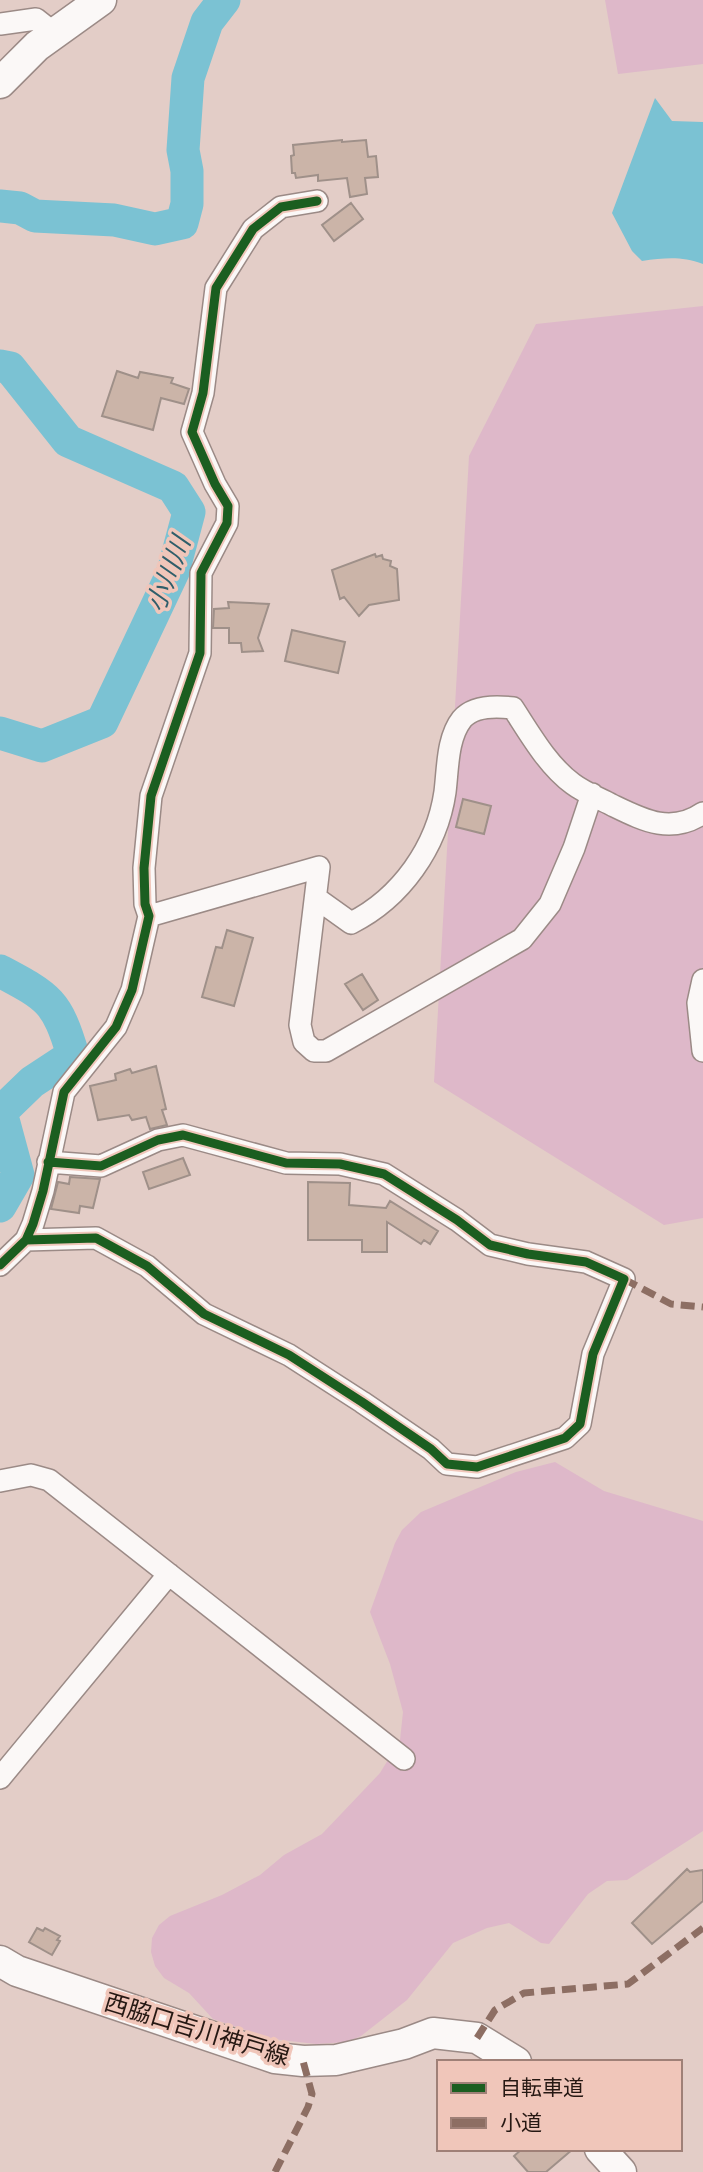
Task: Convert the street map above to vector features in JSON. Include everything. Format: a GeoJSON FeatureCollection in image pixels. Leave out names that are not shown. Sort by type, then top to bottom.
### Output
{"type":"FeatureCollection","features":[{"type":"Feature","properties":{"kind":"main road"},"geometry":{"type":"LineString","coordinates":[[0,83],[37,46],[101,0]]}},
{"type":"Feature","properties":{"kind":"main road","name":"西脇口吉川神戸線"},"geometry":{"type":"LineString","coordinates":[[0,1961],[17,1971],[275,2058],[335,2060],[404,2044],[433,2034],[478,2038],[513,2060]]}},
{"type":"Feature","properties":{"kind":"main road"},"geometry":{"type":"LineString","coordinates":[[602,2151],[621,2172]]}},
{"type":"Feature","properties":{"kind":"street"},"geometry":{"type":"LineString","coordinates":[[0,24],[36,19],[55,34]]}},
{"type":"Feature","properties":{"kind":"street"},"geometry":{"type":"LineString","coordinates":[[0,1265],[26,1240],[40,1202],[64,1091],[116,1027],[132,990],[149,916],[145,904],[144,868],[151,796],[200,653],[201,573],[227,523],[228,506],[192,432],[203,393],[216,288],[253,229],[281,206],[317,201]]}},
{"type":"Feature","properties":{"kind":"street"},"geometry":{"type":"LineString","coordinates":[[317,898],[351,923],[373,912],[404,883],[429,845],[444,796],[453,734],[464,716],[491,705],[513,708],[547,757],[572,784],[645,821],[672,825],[701,820]]}},
{"type":"Feature","properties":{"kind":"street"},"geometry":{"type":"LineString","coordinates":[[149,916],[319,867],[300,1025],[304,1042],[314,1051],[326,1051],[522,939],[550,904],[574,848],[592,794]]}},
{"type":"Feature","properties":{"kind":"street"},"geometry":{"type":"LineString","coordinates":[[703,980],[698,1003],[703,1051]]}},
{"type":"Feature","properties":{"kind":"street"},"geometry":{"type":"LineString","coordinates":[[26,1240],[96,1238],[147,1266],[204,1314],[289,1355],[362,1402],[431,1449],[447,1464],[477,1467],[565,1438],[580,1424],[593,1354],[624,1279],[586,1262],[490,1245],[457,1220],[384,1174],[340,1164],[286,1163],[183,1135],[158,1140],[102,1166],[48,1162]]}},
{"type":"Feature","properties":{"kind":"street"},"geometry":{"type":"LineString","coordinates":[[0,1480],[31,1475],[49,1479],[404,1759]]}},
{"type":"Feature","properties":{"kind":"street"},"geometry":{"type":"LineString","coordinates":[[0,1778],[169,1574]]}},
{"type":"Feature","properties":{"kind":"shaded area"},"geometry":{"type":"Polygon","coordinates":[[[605,0],[703,0],[703,64],[618,74],[605,0]]]}},
{"type":"Feature","properties":{"kind":"shaded area"},"geometry":{"type":"Polygon","coordinates":[[[703,306],[703,1218],[664,1225],[434,1082],[469,456],[536,324],[703,306]]]}},
{"type":"Feature","properties":{"kind":"shaded area"},"geometry":{"type":"Polygon","coordinates":[[[555,1462],[604,1491],[703,1521],[703,1831],[627,1880],[607,1881],[588,1894],[549,1944],[541,1943],[509,1923],[487,1928],[453,1943],[407,2000],[361,2036],[347,2042],[316,2044],[272,2039],[213,2019],[189,1993],[164,1978],[155,1966],[151,1952],[152,1938],[159,1925],[170,1916],[222,1895],[260,1875],[284,1855],[322,1834],[380,1773],[400,1740],[403,1712],[390,1664],[370,1612],[402,1530],[421,1512],[516,1472],[555,1462]]]}},
{"type":"Feature","properties":{"kind":"water"},"geometry":{"type":"Polygon","coordinates":[[[655,98],[672,121],[703,122],[703,264],[673,258],[642,261],[632,251],[612,213],[655,98]]]}},
{"type":"Feature","properties":{"kind":"building"},"geometry":{"type":"Polygon","coordinates":[[[366,140],[368,157],[376,156],[378,177],[365,178],[367,194],[350,197],[347,178],[318,181],[318,175],[296,178],[295,173],[292,173],[293,145],[366,140]]]}},
{"type":"Feature","properties":{"kind":"building"},"geometry":{"type":"Polygon","coordinates":[[[351,203],[363,219],[334,241],[322,225],[351,203]]]}},
{"type":"Feature","properties":{"kind":"building"},"geometry":{"type":"Polygon","coordinates":[[[117,371],[138,378],[140,372],[173,378],[171,383],[189,389],[184,404],[161,398],[153,430],[102,416],[117,371]]]}},
{"type":"Feature","properties":{"kind":"building"},"geometry":{"type":"Polygon","coordinates":[[[375,554],[376,557],[382,555],[383,559],[391,561],[390,566],[397,569],[399,600],[369,605],[359,616],[344,597],[340,599],[332,570],[375,554]]]}},
{"type":"Feature","properties":{"kind":"building"},"geometry":{"type":"Polygon","coordinates":[[[228,602],[269,604],[258,638],[263,651],[242,652],[241,643],[229,643],[229,628],[213,628],[214,609],[229,608],[228,602]]]}},
{"type":"Feature","properties":{"kind":"building"},"geometry":{"type":"Polygon","coordinates":[[[292,630],[345,642],[338,673],[285,661],[292,630]]]}},
{"type":"Feature","properties":{"kind":"building"},"geometry":{"type":"Polygon","coordinates":[[[463,799],[491,806],[484,834],[456,827],[463,799]]]}},
{"type":"Feature","properties":{"kind":"building"},"geometry":{"type":"Polygon","coordinates":[[[227,930],[253,938],[234,1006],[202,997],[216,947],[222,948],[227,930]]]}},
{"type":"Feature","properties":{"kind":"building"},"geometry":{"type":"Polygon","coordinates":[[[362,974],[378,1000],[363,1010],[345,984],[362,974]]]}},
{"type":"Feature","properties":{"kind":"building"},"geometry":{"type":"Polygon","coordinates":[[[156,1066],[166,1109],[162,1110],[167,1125],[150,1129],[146,1117],[132,1120],[129,1115],[98,1120],[90,1086],[116,1080],[115,1074],[130,1069],[132,1073],[156,1066]]]}},
{"type":"Feature","properties":{"kind":"building"},"geometry":{"type":"Polygon","coordinates":[[[183,1158],[190,1175],[149,1189],[143,1172],[183,1158]]]}},
{"type":"Feature","properties":{"kind":"building"},"geometry":{"type":"Polygon","coordinates":[[[70,1177],[100,1179],[93,1208],[80,1206],[79,1213],[51,1209],[58,1182],[69,1184],[70,1177]]]}},
{"type":"Feature","properties":{"kind":"building"},"geometry":{"type":"Polygon","coordinates":[[[308,1182],[350,1183],[349,1205],[386,1208],[390,1201],[438,1231],[430,1244],[424,1240],[421,1244],[387,1222],[387,1252],[362,1252],[362,1240],[308,1240],[308,1182]]]}},
{"type":"Feature","properties":{"kind":"building"},"geometry":{"type":"Polygon","coordinates":[[[687,1869],[690,1872],[703,1870],[703,1901],[652,1944],[632,1923],[687,1869]]]}},
{"type":"Feature","properties":{"kind":"building"},"geometry":{"type":"Polygon","coordinates":[[[37,1928],[43,1931],[45,1928],[60,1936],[52,1955],[29,1942],[37,1928]]]}},
{"type":"Feature","properties":{"kind":"building"},"geometry":{"type":"Polygon","coordinates":[[[520,2151],[571,2151],[546,2172],[528,2172],[514,2156],[520,2151]]]}},
{"type":"Feature","properties":{"kind":"waterway","name":"小川川"},"geometry":{"type":"LineString","coordinates":[[0,206],[20,208],[35,216],[114,220],[155,229],[182,223],[187,204],[187,171],[183,150],[188,78],[207,22],[224,0]]}},
{"type":"Feature","properties":{"kind":"waterway","name":"小川川"},"geometry":{"type":"LineString","coordinates":[[0,366],[10,368],[68,441],[173,487],[189,512],[173,572],[102,722],[42,746],[0,733]]}},
{"type":"Feature","properties":{"kind":"waterway","name":"小川川"},"geometry":{"type":"LineString","coordinates":[[0,971],[49,1002],[62,1023],[73,1055],[32,1082],[1,1112],[18,1175],[0,1206]]}},
{"type":"Feature","properties":{"kind":"marked path"},"geometry":{"type":"LineString","coordinates":[[624,1279],[671,1304],[703,1307]]}},
{"type":"Feature","properties":{"kind":"marked path"},"geometry":{"type":"LineString","coordinates":[[477,2038],[495,2010],[524,1993],[628,1984],[703,1928]]}},
{"type":"Feature","properties":{"kind":"marked path"},"geometry":{"type":"LineString","coordinates":[[275,2172],[312,2094],[303,2061]]}},
{"type":"Feature","properties":{"kind":"cycle path"},"geometry":{"type":"LineString","coordinates":[[0,1265],[26,1240],[33,1224],[43,1191],[64,1092],[116,1027],[132,990],[149,916],[145,904],[144,868],[151,796],[200,653],[201,573],[227,523],[228,506],[192,432],[203,393],[216,288],[253,229],[281,207],[317,201]]}},
{"type":"Feature","properties":{"kind":"cycle path"},"geometry":{"type":"LineString","coordinates":[[26,1240],[96,1238],[147,1266],[204,1314],[289,1355],[362,1402],[431,1449],[447,1464],[477,1467],[565,1438],[580,1424],[593,1354],[624,1279],[586,1262],[528,1254],[490,1245],[457,1220],[384,1174],[340,1164],[286,1163],[183,1135],[158,1140],[101,1166],[48,1162]]}}]}
